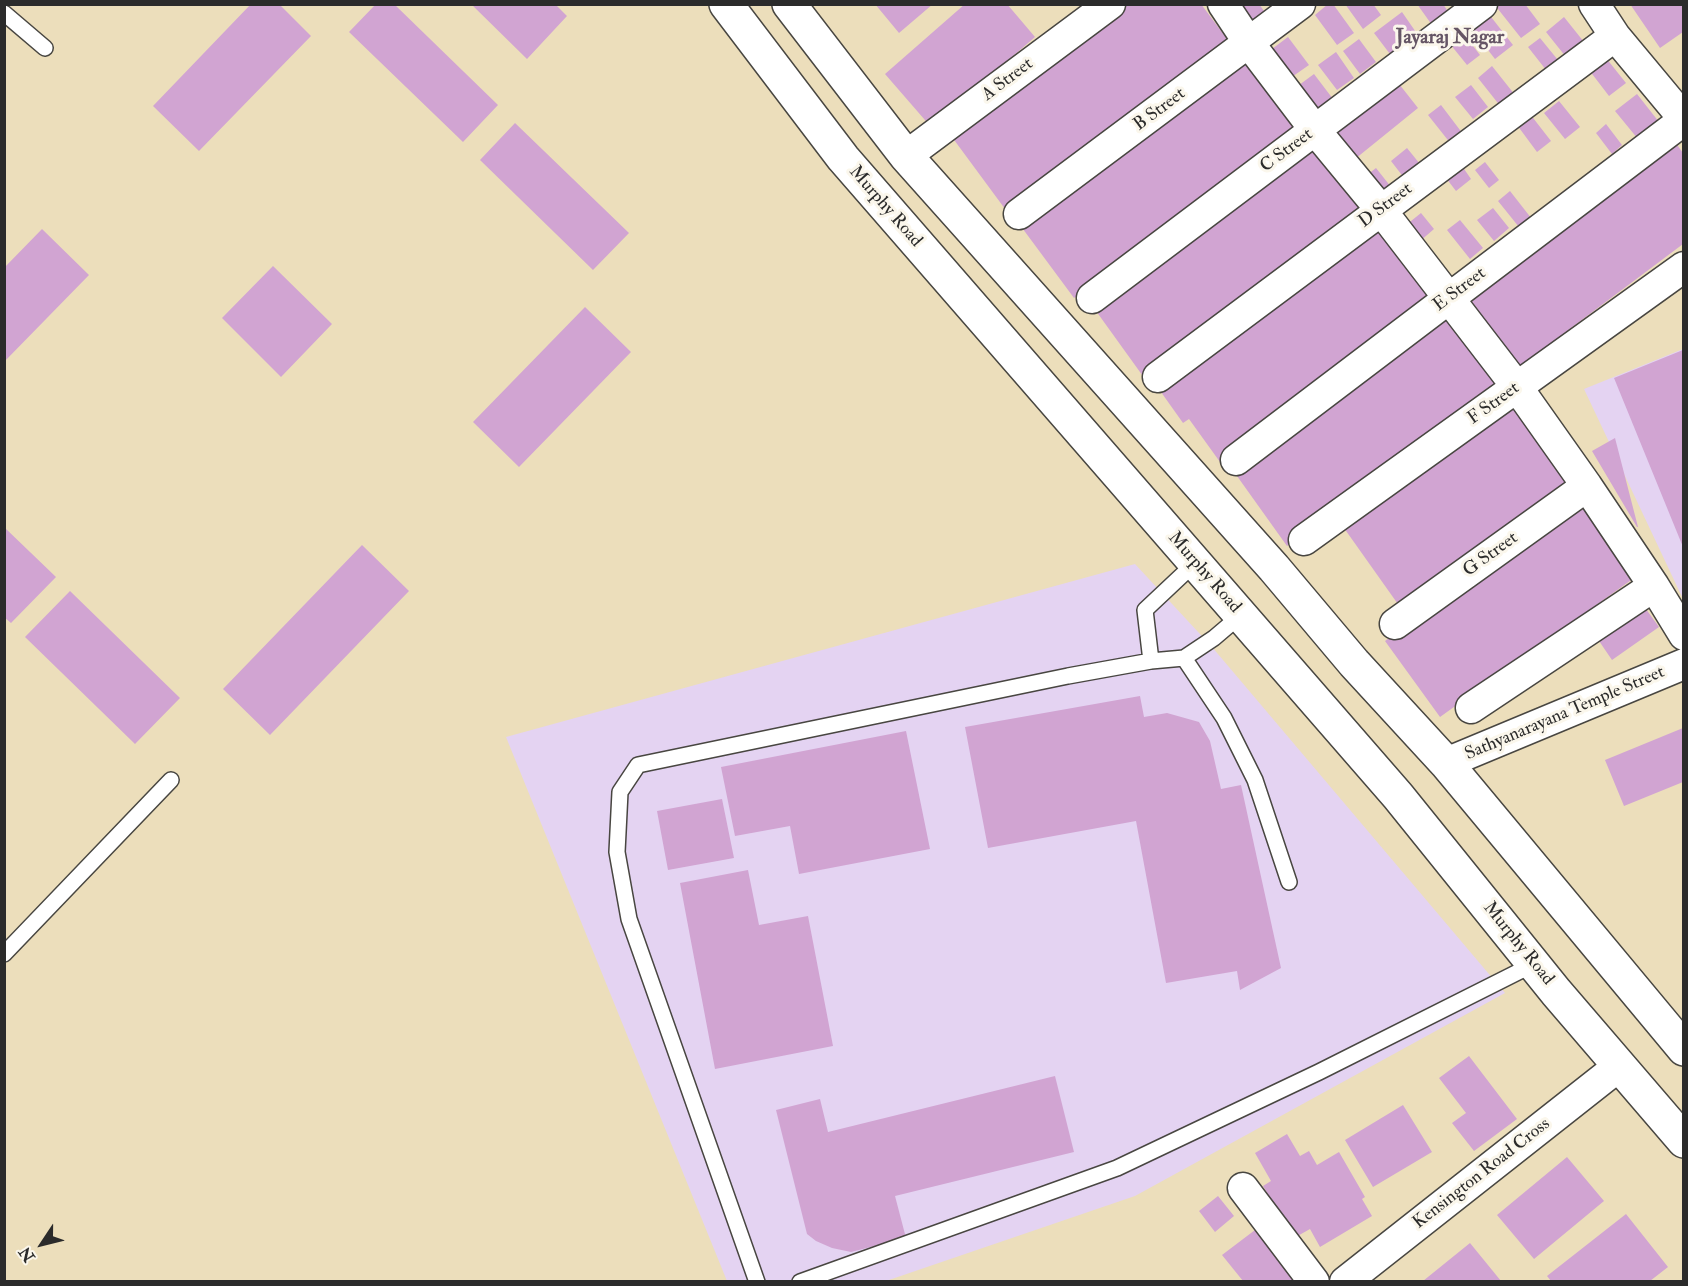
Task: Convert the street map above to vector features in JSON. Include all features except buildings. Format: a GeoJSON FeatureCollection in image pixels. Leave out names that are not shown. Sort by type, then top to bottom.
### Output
{"type":"FeatureCollection","features":[{"type":"Feature","properties":{"kind":"main road","name":"Murphy Road"},"geometry":{"type":"LineString","coordinates":[[726,4],[843,158],[1398,796],[1534,964],[1683,1142]]}},
{"type":"Feature","properties":{"kind":"main road"},"geometry":{"type":"LineString","coordinates":[[789,4],[906,156],[1266,559],[1354,663],[1446,763],[1683,1049]]}},
{"type":"Feature","properties":{"kind":"street","name":"A Street"},"geometry":{"type":"LineString","coordinates":[[906,156],[1110,4]]}},
{"type":"Feature","properties":{"kind":"street"},"geometry":{"type":"LineString","coordinates":[[1223,4],[1249,43],[1315,130],[1381,210],[1517,387],[1587,486],[1683,635]]}},
{"type":"Feature","properties":{"kind":"street","name":"B Street"},"geometry":{"type":"LineString","coordinates":[[1019,214],[1300,4]]}},
{"type":"Feature","properties":{"kind":"street","name":"C Street"},"geometry":{"type":"LineString","coordinates":[[1092,298],[1482,4]]}},
{"type":"Feature","properties":{"kind":"street"},"geometry":{"type":"LineString","coordinates":[[1594,4],[1615,36],[1683,119]]}},
{"type":"Feature","properties":{"kind":"street","name":"D Street"},"geometry":{"type":"LineString","coordinates":[[1158,376],[1615,36]]}},
{"type":"Feature","properties":{"kind":"street","name":"E Street"},"geometry":{"type":"LineString","coordinates":[[1236,460],[1683,119]]}},
{"type":"Feature","properties":{"kind":"street","name":"F Street"},"geometry":{"type":"LineString","coordinates":[[1304,540],[1683,267]]}},
{"type":"Feature","properties":{"kind":"street","name":"G Street"},"geometry":{"type":"LineString","coordinates":[[1395,624],[1587,486]]}},
{"type":"Feature","properties":{"kind":"street"},"geometry":{"type":"LineString","coordinates":[[1471,708],[1653,586]]}},
{"type":"Feature","properties":{"kind":"street","name":"Sathyanarayana Temple Street"},"geometry":{"type":"LineString","coordinates":[[1446,763],[1683,664]]}},
{"type":"Feature","properties":{"kind":"street","name":"Kensington Road Cross"},"geometry":{"type":"LineString","coordinates":[[1345,1281],[1620,1066]]}},
{"type":"Feature","properties":{"kind":"street"},"geometry":{"type":"LineString","coordinates":[[1243,1188],[1314,1281]]}},
{"type":"Feature","properties":{"kind":"lane"},"geometry":{"type":"LineString","coordinates":[[4,13],[45,48]]}},
{"type":"Feature","properties":{"kind":"lane"},"geometry":{"type":"LineString","coordinates":[[1151,661],[1145,610],[1195,562]]}},
{"type":"Feature","properties":{"kind":"lane"},"geometry":{"type":"LineString","coordinates":[[757,1281],[629,918],[617,852],[620,792],[638,765],[1068,676],[1151,661],[1184,658],[1214,638],[1241,615]]}},
{"type":"Feature","properties":{"kind":"lane"},"geometry":{"type":"LineString","coordinates":[[1184,658],[1224,718],[1255,780],[1289,882]]}},
{"type":"Feature","properties":{"kind":"lane"},"geometry":{"type":"LineString","coordinates":[[4,954],[171,780]]}},
{"type":"Feature","properties":{"kind":"lane"},"geometry":{"type":"LineString","coordinates":[[800,1281],[1117,1168],[1319,1072],[1534,964]]}},
{"type":"Feature","properties":{"kind":"shaded area"},"geometry":{"type":"Polygon","coordinates":[[[1683,349],[1683,599],[1584,389],[1683,349]]]}},
{"type":"Feature","properties":{"kind":"shaded area"},"geometry":{"type":"Polygon","coordinates":[[[1135,564],[1212,647],[1505,993],[1135,1196],[886,1281],[727,1281],[506,737],[1135,564]]]}},
{"type":"Feature","properties":{"kind":"district","name":"Jayaraj Nagar"},"geometry":{"type":"Point","coordinates":[1450,39]}}]}
